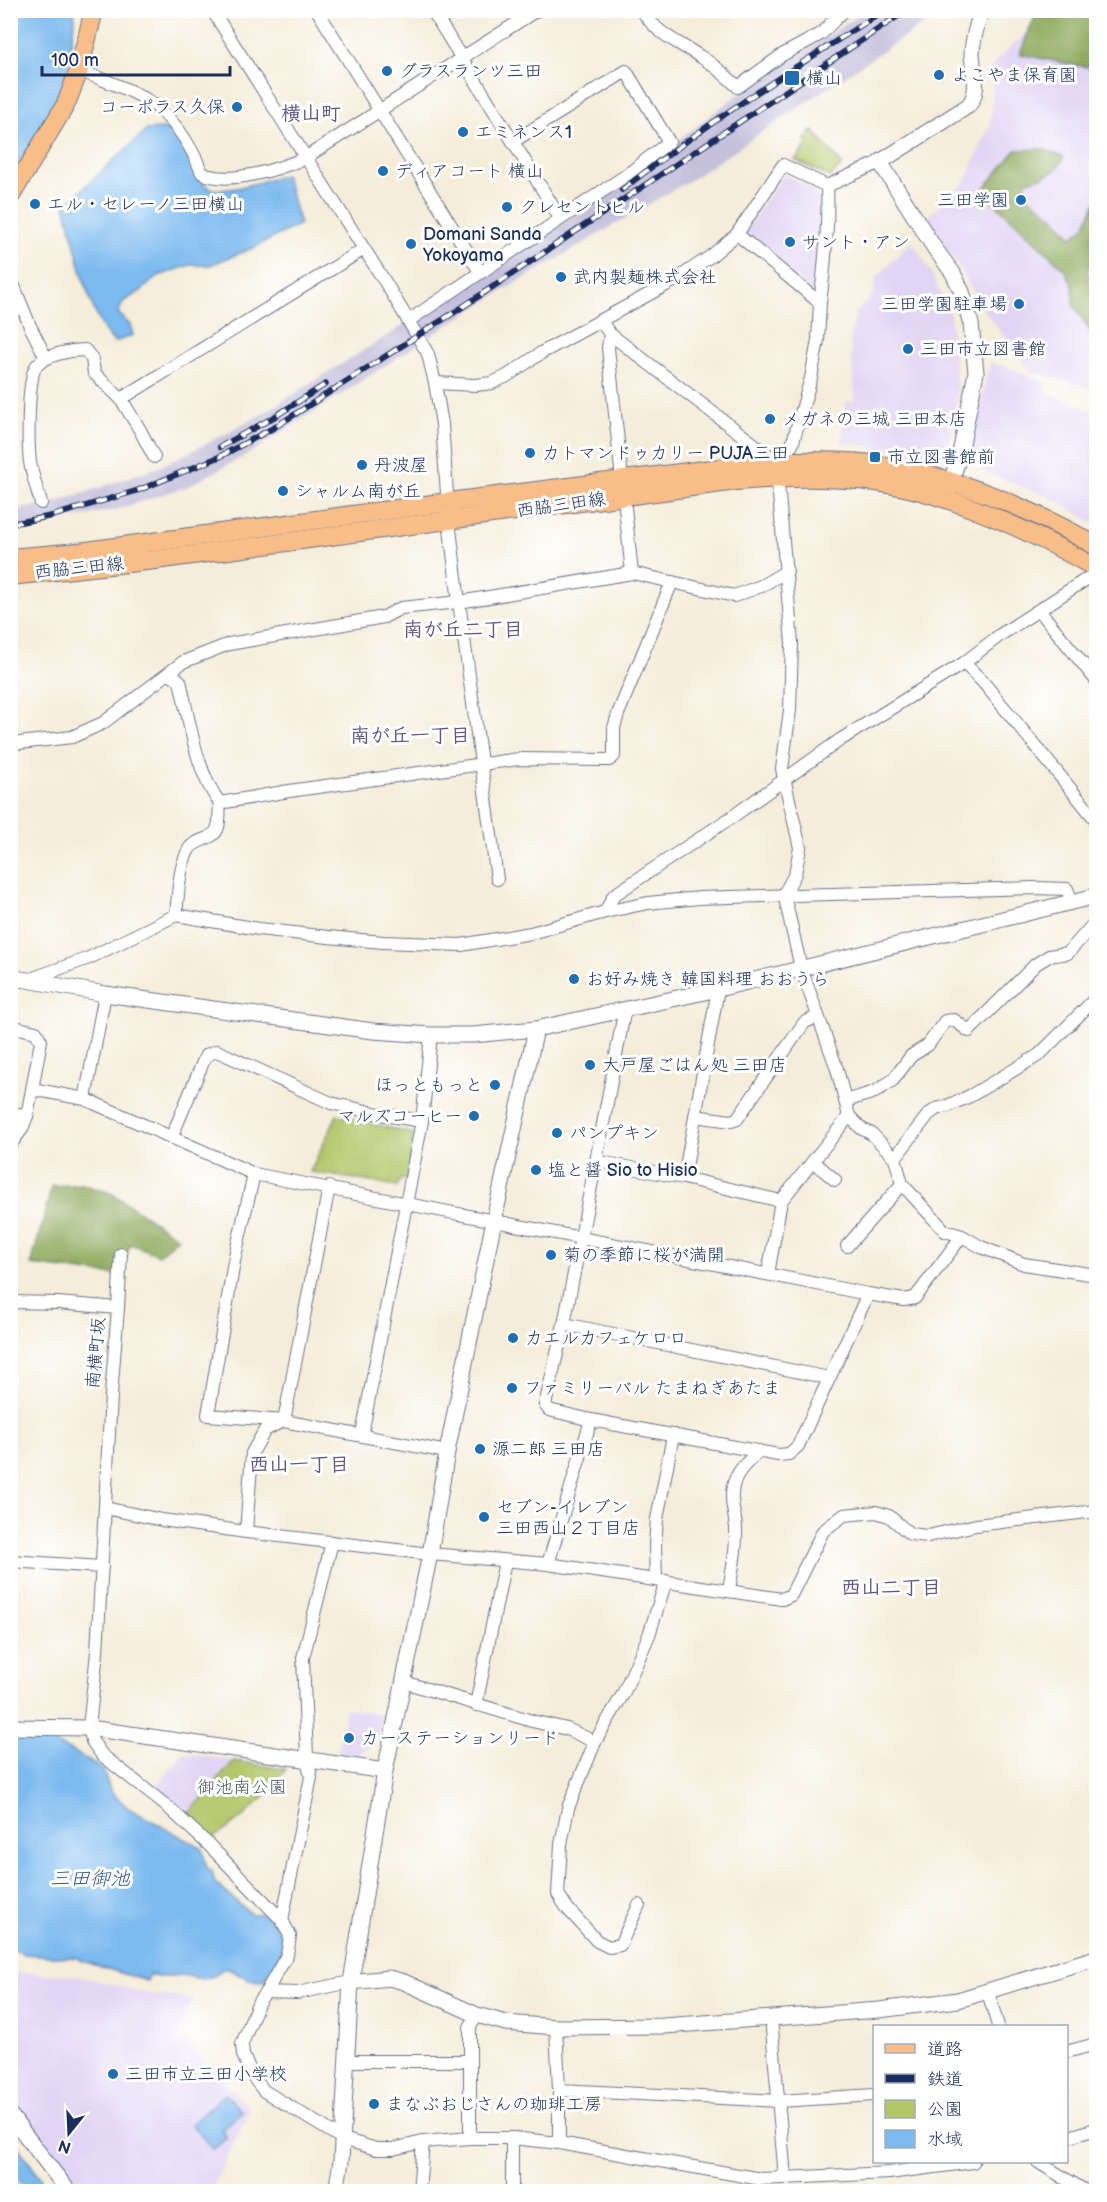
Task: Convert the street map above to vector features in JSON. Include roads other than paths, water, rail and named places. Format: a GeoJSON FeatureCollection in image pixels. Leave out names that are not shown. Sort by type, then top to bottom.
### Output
{"type":"FeatureCollection","features":[{"type":"Feature","properties":{"kind":"main road"},"geometry":{"type":"LineString","coordinates":[[10,197],[66,104],[79,70],[94,10]]}},
{"type":"Feature","properties":{"kind":"main road","name":"西脇三田線"},"geometry":{"type":"LineString","coordinates":[[10,558],[79,552],[448,502],[736,481],[777,469],[823,461],[870,464],[952,481],[1026,509],[1061,525],[1096,546]]}},
{"type":"Feature","properties":{"kind":"main road","name":"西脇三田線"},"geometry":{"type":"LineString","coordinates":[[777,469],[912,489],[945,499],[1003,519],[1049,541],[1096,568]]}},
{"type":"Feature","properties":{"kind":"main road","name":"西脇三田線"},"geometry":{"type":"LineString","coordinates":[[10,576],[155,560],[449,521],[623,488]]}},
{"type":"Feature","properties":{"kind":"street"},"geometry":{"type":"LineString","coordinates":[[213,10],[428,354],[442,424],[449,521],[497,879]]}},
{"type":"Feature","properties":{"kind":"street"},"geometry":{"type":"LineString","coordinates":[[317,10],[480,272]]}},
{"type":"Feature","properties":{"kind":"street"},"geometry":{"type":"LineString","coordinates":[[432,10],[560,218]]}},
{"type":"Feature","properties":{"kind":"street"},"geometry":{"type":"LineString","coordinates":[[79,70],[146,99],[172,121],[194,152],[202,173],[212,178],[225,178],[282,168],[304,158],[537,10]]}},
{"type":"Feature","properties":{"kind":"street"},"geometry":{"type":"LineString","coordinates":[[642,10],[650,23],[663,36],[702,57],[738,87],[782,55],[821,34],[844,10]]}},
{"type":"Feature","properties":{"kind":"street"},"geometry":{"type":"LineString","coordinates":[[435,383],[476,385],[492,383],[507,376],[541,352],[676,279],[711,256],[737,234],[783,165],[826,186],[880,162],[968,106],[973,101],[976,87],[973,43],[975,28],[982,10]]}},
{"type":"Feature","properties":{"kind":"street"},"geometry":{"type":"LineString","coordinates":[[408,321],[627,174],[669,142],[626,71],[514,141]]}},
{"type":"Feature","properties":{"kind":"street"},"geometry":{"type":"LineString","coordinates":[[880,162],[935,249],[953,273],[962,292],[971,324],[976,372],[960,454],[945,499]]}},
{"type":"Feature","properties":{"kind":"street"},"geometry":{"type":"LineString","coordinates":[[826,186],[827,244],[818,340],[811,378],[792,445],[777,469],[792,643],[790,710],[782,769],[800,848],[795,874],[784,894],[801,968],[837,1069],[849,1116],[862,1129],[872,1134],[895,1158],[902,1184],[945,1231],[962,1236],[981,1247],[1024,1264],[1096,1275]]}},
{"type":"Feature","properties":{"kind":"street"},"geometry":{"type":"LineString","coordinates":[[737,234],[820,303]]}},
{"type":"Feature","properties":{"kind":"street"},"geometry":{"type":"LineString","coordinates":[[121,399],[364,249]]}},
{"type":"Feature","properties":{"kind":"street"},"geometry":{"type":"LineString","coordinates":[[10,285],[13,284],[46,358]]}},
{"type":"Feature","properties":{"kind":"street"},"geometry":{"type":"LineString","coordinates":[[600,320],[610,334],[777,469]]}},
{"type":"Feature","properties":{"kind":"street"},"geometry":{"type":"LineString","coordinates":[[610,334],[608,348],[632,573]]}},
{"type":"Feature","properties":{"kind":"street"},"geometry":{"type":"LineString","coordinates":[[40,503],[30,463],[28,427],[32,375],[35,366],[46,358],[75,350],[85,350],[92,359],[94,373],[121,399],[154,457]]}},
{"type":"Feature","properties":{"kind":"street"},"geometry":{"type":"LineString","coordinates":[[10,744],[72,737],[103,723],[183,662],[229,644],[384,617],[401,608],[459,602],[632,573],[734,596],[761,586],[787,572]]}},
{"type":"Feature","properties":{"kind":"street"},"geometry":{"type":"LineString","coordinates":[[605,912],[614,895],[784,782],[840,740],[963,663],[1000,635],[1096,573]]}},
{"type":"Feature","properties":{"kind":"street"},"geometry":{"type":"LineString","coordinates":[[220,803],[289,791],[519,759],[609,760],[614,756],[614,728],[618,714],[672,582]]}},
{"type":"Feature","properties":{"kind":"street"},"geometry":{"type":"LineString","coordinates":[[1040,610],[1096,680]]}},
{"type":"Feature","properties":{"kind":"street"},"geometry":{"type":"LineString","coordinates":[[963,663],[983,682],[1096,820]]}},
{"type":"Feature","properties":{"kind":"street"},"geometry":{"type":"LineString","coordinates":[[170,673],[180,681],[198,758],[214,796],[220,803],[218,828],[212,837],[193,843],[187,852],[178,888],[176,915]]}},
{"type":"Feature","properties":{"kind":"street"},"geometry":{"type":"LineString","coordinates":[[27,980],[89,958],[176,915],[259,929],[328,937],[461,945],[531,933],[605,912],[648,903],[699,898],[784,894],[813,896],[1067,889],[1072,902]]}},
{"type":"Feature","properties":{"kind":"street"},"geometry":{"type":"LineString","coordinates":[[10,977],[105,994],[373,1031],[473,1035],[536,1029],[718,989],[1096,896]]}},
{"type":"Feature","properties":{"kind":"street"},"geometry":{"type":"LineString","coordinates":[[845,1101],[874,1092],[893,1080],[911,1056],[928,1045],[945,1021],[954,1020],[969,1031],[1036,964],[1049,956],[1068,953],[1096,921]]}},
{"type":"Feature","properties":{"kind":"street"},"geometry":{"type":"LineString","coordinates":[[684,1178],[718,989]]}},
{"type":"Feature","properties":{"kind":"street"},"geometry":{"type":"LineString","coordinates":[[85,1099],[105,994]]}},
{"type":"Feature","properties":{"kind":"street"},"geometry":{"type":"LineString","coordinates":[[895,1158],[928,1115],[936,1109],[947,1107],[970,1096],[1039,1055],[1096,998]]}},
{"type":"Feature","properties":{"kind":"street"},"geometry":{"type":"LineString","coordinates":[[626,1008],[564,1324],[545,1405],[549,1410],[778,1455],[789,1454],[798,1446],[868,1294]]}},
{"type":"Feature","properties":{"kind":"street"},"geometry":{"type":"LineString","coordinates":[[695,1116],[730,1121],[737,1119],[804,1023],[818,1016]]}},
{"type":"Feature","properties":{"kind":"street"},"geometry":{"type":"LineString","coordinates":[[10,1026],[36,1032],[41,1041],[27,1116],[22,1129],[10,1145]]}},
{"type":"Feature","properties":{"kind":"street"},"geometry":{"type":"LineString","coordinates":[[336,2192],[343,2139],[351,1982],[385,1770],[430,1554],[447,1452],[494,1220],[536,1029]]}},
{"type":"Feature","properties":{"kind":"street"},"geometry":{"type":"LineString","coordinates":[[362,1434],[422,1121],[430,1035]]}},
{"type":"Feature","properties":{"kind":"street"},"geometry":{"type":"LineString","coordinates":[[172,1136],[206,1055],[217,1051],[331,1103],[422,1121]]}},
{"type":"Feature","properties":{"kind":"street"},"geometry":{"type":"LineString","coordinates":[[32,1089],[85,1099],[254,1174],[904,1300],[915,1298],[962,1236]]}},
{"type":"Feature","properties":{"kind":"street"},"geometry":{"type":"LineString","coordinates":[[10,1112],[27,1116]]}},
{"type":"Feature","properties":{"kind":"street"},"geometry":{"type":"LineString","coordinates":[[768,1274],[781,1201],[849,1116]]}},
{"type":"Feature","properties":{"kind":"street"},"geometry":{"type":"LineString","coordinates":[[597,1161],[684,1178],[781,1201]]}},
{"type":"Feature","properties":{"kind":"street"},"geometry":{"type":"LineString","coordinates":[[813,1161],[835,1179]]}},
{"type":"Feature","properties":{"kind":"street"},"geometry":{"type":"LineString","coordinates":[[254,1174],[235,1256],[208,1415],[285,1421],[447,1452]]}},
{"type":"Feature","properties":{"kind":"street"},"geometry":{"type":"LineString","coordinates":[[847,1246],[902,1184]]}},
{"type":"Feature","properties":{"kind":"street"},"geometry":{"type":"LineString","coordinates":[[285,1421],[329,1187]]}},
{"type":"Feature","properties":{"kind":"street"},"geometry":{"type":"LineString","coordinates":[[118,1308],[121,1254]]}},
{"type":"Feature","properties":{"kind":"street","name":"南横町坂"},"geometry":{"type":"LineString","coordinates":[[10,1302],[118,1308],[97,1652],[89,1728]]}},
{"type":"Feature","properties":{"kind":"street"},"geometry":{"type":"LineString","coordinates":[[564,1324],[829,1378]]}},
{"type":"Feature","properties":{"kind":"street"},"geometry":{"type":"LineString","coordinates":[[548,1564],[591,1420]]}},
{"type":"Feature","properties":{"kind":"street"},"geometry":{"type":"LineString","coordinates":[[246,1532],[252,1453],[265,1430],[285,1421]]}},
{"type":"Feature","properties":{"kind":"street"},"geometry":{"type":"LineString","coordinates":[[639,1905],[620,1945],[609,1947],[597,1941],[567,1908],[558,1894],[561,1844],[568,1808],[596,1742],[623,1694],[649,1635],[661,1580],[655,1545],[657,1519],[673,1435]]}},
{"type":"Feature","properties":{"kind":"street"},"geometry":{"type":"LineString","coordinates":[[729,1590],[735,1555],[736,1529],[732,1497],[734,1480],[741,1468],[759,1451]]}},
{"type":"Feature","properties":{"kind":"street"},"geometry":{"type":"LineString","coordinates":[[105,1509],[246,1532],[430,1554],[548,1564],[782,1599],[791,1595],[823,1531],[844,1515],[876,1512],[889,1516],[910,1534],[928,1536],[976,1525],[1096,1510]]}},
{"type":"Feature","properties":{"kind":"street"},"geometry":{"type":"LineString","coordinates":[[282,1920],[311,1777],[307,1758],[303,1658],[332,1542]]}},
{"type":"Feature","properties":{"kind":"street"},"geometry":{"type":"LineString","coordinates":[[10,1561],[102,1567]]}},
{"type":"Feature","properties":{"kind":"street"},"geometry":{"type":"LineString","coordinates":[[476,1705],[505,1561]]}},
{"type":"Feature","properties":{"kind":"street"},"geometry":{"type":"LineString","coordinates":[[404,1682],[476,1705],[567,1729],[596,1742]]}},
{"type":"Feature","properties":{"kind":"street"},"geometry":{"type":"LineString","coordinates":[[10,1727],[89,1728],[385,1770]]}},
{"type":"Feature","properties":{"kind":"street"},"geometry":{"type":"LineString","coordinates":[[89,1728],[92,1741],[102,1755],[169,1808],[209,1845],[282,1920],[290,1936],[287,1955],[259,2001],[242,2044],[243,2055],[253,2077],[264,2091],[343,2139],[376,2149],[393,2149],[423,2142],[470,2138],[512,2138],[559,2143],[761,2179],[889,2173],[965,2163]]}},
{"type":"Feature","properties":{"kind":"street"},"geometry":{"type":"LineString","coordinates":[[266,1992],[297,1993],[375,1978],[396,1980],[477,2015],[506,2023],[556,2027],[664,2026],[879,2010],[958,2000],[1096,1958]]}},
{"type":"Feature","properties":{"kind":"street"},"geometry":{"type":"LineString","coordinates":[[988,1992],[998,2025]]}},
{"type":"Feature","properties":{"kind":"street"},"geometry":{"type":"LineString","coordinates":[[470,2138],[470,2027],[477,2015]]}},
{"type":"Feature","properties":{"kind":"street"},"geometry":{"type":"LineString","coordinates":[[771,2018],[785,2178]]}},
{"type":"Feature","properties":{"kind":"street"},"geometry":{"type":"LineString","coordinates":[[556,2027],[559,2143]]}},
{"type":"Feature","properties":{"kind":"street"},"geometry":{"type":"LineString","coordinates":[[1068,2051],[1096,2043]]}},
{"type":"Feature","properties":{"kind":"street"},"geometry":{"type":"LineString","coordinates":[[347,2061],[470,2061]]}},
{"type":"Feature","properties":{"kind":"street"},"geometry":{"type":"LineString","coordinates":[[559,2090],[779,2102],[873,2095]]}},
{"type":"Feature","properties":{"kind":"street"},"geometry":{"type":"LineString","coordinates":[[10,2115],[69,2192]]}},
{"type":"Feature","properties":{"kind":"street"},"geometry":{"type":"LineString","coordinates":[[1068,2137],[1096,2128]]}},
{"type":"Feature","properties":{"kind":"street"},"geometry":{"type":"LineString","coordinates":[[512,2138],[512,2192]]}},
{"type":"Feature","properties":{"kind":"street"},"geometry":{"type":"LineString","coordinates":[[419,2192],[423,2142]]}},
{"type":"Feature","properties":{"kind":"street"},"geometry":{"type":"LineString","coordinates":[[1040,2163],[1087,2192]]}},
{"type":"Feature","properties":{"kind":"water"},"geometry":{"type":"Polygon","coordinates":[[[11,11],[74,11],[75,19],[66,76],[49,118],[11,175],[11,11]]]}},
{"type":"Feature","properties":{"kind":"water"},"geometry":{"type":"Polygon","coordinates":[[[163,129],[175,133],[182,141],[197,176],[209,188],[220,190],[236,188],[285,175],[300,224],[253,248],[210,265],[190,265],[158,276],[141,291],[124,301],[118,313],[130,325],[133,335],[115,342],[97,317],[90,299],[65,205],[147,130],[163,129]]]}},
{"type":"Feature","properties":{"kind":"water","name":"三田御池"},"geometry":{"type":"Polygon","coordinates":[[[50,1737],[58,1745],[103,1770],[111,1792],[128,1808],[202,1848],[207,1868],[212,1871],[215,1883],[251,1914],[265,1913],[284,1941],[284,1947],[263,1981],[250,1980],[225,1967],[214,1976],[203,1979],[182,1975],[158,1977],[149,1975],[147,1981],[79,1960],[79,1958],[24,1954],[11,1949],[10,1738],[50,1737]]]}},
{"type":"Feature","properties":{"kind":"water"},"geometry":{"type":"Polygon","coordinates":[[[225,2094],[242,2112],[221,2130],[227,2138],[213,2149],[191,2124],[225,2094]]]}},
{"type":"Feature","properties":{"kind":"water"},"geometry":{"type":"Polygon","coordinates":[[[11,2131],[17,2140],[16,2144],[41,2179],[41,2188],[38,2190],[29,2189],[11,2173],[11,2131]]]}},
{"type":"Feature","properties":{"kind":"railway"},"geometry":{"type":"LineString","coordinates":[[622,190],[718,119],[885,10]]}},
{"type":"Feature","properties":{"kind":"railway"},"geometry":{"type":"LineString","coordinates":[[10,524],[52,516],[139,490],[219,457],[275,427],[461,308],[907,10]]}},
{"type":"Feature","properties":{"kind":"railway"},"geometry":{"type":"LineString","coordinates":[[220,447],[274,417],[326,384]]}},
{"type":"Feature","properties":{"kind":"place","name":"グラスランツ三田"},"geometry":{"type":"Point","coordinates":[387,71]}},
{"type":"Feature","properties":{"kind":"place","name":"よこやま保育園"},"geometry":{"type":"Point","coordinates":[939,75]}},
{"type":"Feature","properties":{"kind":"place","name":"横山"},"geometry":{"type":"Point","coordinates":[792,78]}},
{"type":"Feature","properties":{"kind":"place","name":"コーポラス久保"},"geometry":{"type":"Point","coordinates":[237,107]}},
{"type":"Feature","properties":{"kind":"place","name":"エミネンス1"},"geometry":{"type":"Point","coordinates":[463,132]}},
{"type":"Feature","properties":{"kind":"place","name":"ディアコート 横山"},"geometry":{"type":"Point","coordinates":[383,171]}},
{"type":"Feature","properties":{"kind":"place","name":"三田学園"},"geometry":{"type":"Point","coordinates":[1021,200]}},
{"type":"Feature","properties":{"kind":"place","name":"エル・セレーノ三田横山"},"geometry":{"type":"Point","coordinates":[35,204]}},
{"type":"Feature","properties":{"kind":"place","name":"クレセントヒル"},"geometry":{"type":"Point","coordinates":[507,207]}},
{"type":"Feature","properties":{"kind":"place","name":"サント・アン"},"geometry":{"type":"Point","coordinates":[790,242]}},
{"type":"Feature","properties":{"kind":"place","name":"Domani Sanda Yokoyama"},"geometry":{"type":"Point","coordinates":[411,244]}},
{"type":"Feature","properties":{"kind":"place","name":"武内製麺株式会社"},"geometry":{"type":"Point","coordinates":[561,277]}},
{"type":"Feature","properties":{"kind":"place","name":"三田学園駐車場"},"geometry":{"type":"Point","coordinates":[1019,304]}},
{"type":"Feature","properties":{"kind":"place","name":"三田市立図書館"},"geometry":{"type":"Point","coordinates":[908,349]}},
{"type":"Feature","properties":{"kind":"place","name":"メガネの三城 三田本店"},"geometry":{"type":"Point","coordinates":[770,419]}},
{"type":"Feature","properties":{"kind":"place","name":"カトマンドゥカリー PUJA三田"},"geometry":{"type":"Point","coordinates":[530,453]}},
{"type":"Feature","properties":{"kind":"place","name":"市立図書館前"},"geometry":{"type":"Point","coordinates":[875,457]}},
{"type":"Feature","properties":{"kind":"place","name":"丹波屋"},"geometry":{"type":"Point","coordinates":[362,465]}},
{"type":"Feature","properties":{"kind":"place","name":"シャルム南が丘"},"geometry":{"type":"Point","coordinates":[283,491]}},
{"type":"Feature","properties":{"kind":"place","name":"お好み焼き 韓国料理 おおうら"},"geometry":{"type":"Point","coordinates":[574,979]}},
{"type":"Feature","properties":{"kind":"place","name":"大戸屋ごはん処 三田店"},"geometry":{"type":"Point","coordinates":[590,1065]}},
{"type":"Feature","properties":{"kind":"place","name":"ほっともっと"},"geometry":{"type":"Point","coordinates":[495,1085]}},
{"type":"Feature","properties":{"kind":"place","name":"マルズコーヒー"},"geometry":{"type":"Point","coordinates":[474,1116]}},
{"type":"Feature","properties":{"kind":"place","name":"パンプキン"},"geometry":{"type":"Point","coordinates":[557,1133]}},
{"type":"Feature","properties":{"kind":"place","name":"塩と醤 Sio to Hisio"},"geometry":{"type":"Point","coordinates":[536,1170]}},
{"type":"Feature","properties":{"kind":"place","name":"菊の季節に桜が満開"},"geometry":{"type":"Point","coordinates":[551,1255]}},
{"type":"Feature","properties":{"kind":"place","name":"カエルカフェケロロ"},"geometry":{"type":"Point","coordinates":[513,1338]}},
{"type":"Feature","properties":{"kind":"place","name":"ファミリーバル たまねぎあたま"},"geometry":{"type":"Point","coordinates":[512,1388]}},
{"type":"Feature","properties":{"kind":"place","name":"源二郎 三田店"},"geometry":{"type":"Point","coordinates":[480,1449]}},
{"type":"Feature","properties":{"kind":"place","name":"セブン-イレブン 三田西山２丁目店"},"geometry":{"type":"Point","coordinates":[484,1517]}},
{"type":"Feature","properties":{"kind":"place","name":"カーステーションリード"},"geometry":{"type":"Point","coordinates":[349,1738]}},
{"type":"Feature","properties":{"kind":"place","name":"三田市立三田小学校"},"geometry":{"type":"Point","coordinates":[113,2074]}},
{"type":"Feature","properties":{"kind":"place","name":"まなぶおじさんの珈琲工房"},"geometry":{"type":"Point","coordinates":[374,2104]}},
{"type":"Feature","properties":{"kind":"district","name":"横山町"},"geometry":{"type":"Point","coordinates":[311,114]}},
{"type":"Feature","properties":{"kind":"district","name":"南が丘二丁目"},"geometry":{"type":"Point","coordinates":[463,630]}},
{"type":"Feature","properties":{"kind":"district","name":"南が丘一丁目"},"geometry":{"type":"Point","coordinates":[410,736]}},
{"type":"Feature","properties":{"kind":"district","name":"西山一丁目"},"geometry":{"type":"Point","coordinates":[299,1465]}},
{"type":"Feature","properties":{"kind":"district","name":"西山二丁目"},"geometry":{"type":"Point","coordinates":[891,1588]}},
{"type":"Feature","properties":{"kind":"park label","name":"御池南公園"},"geometry":{"type":"Point","coordinates":[242,1787]}}]}
